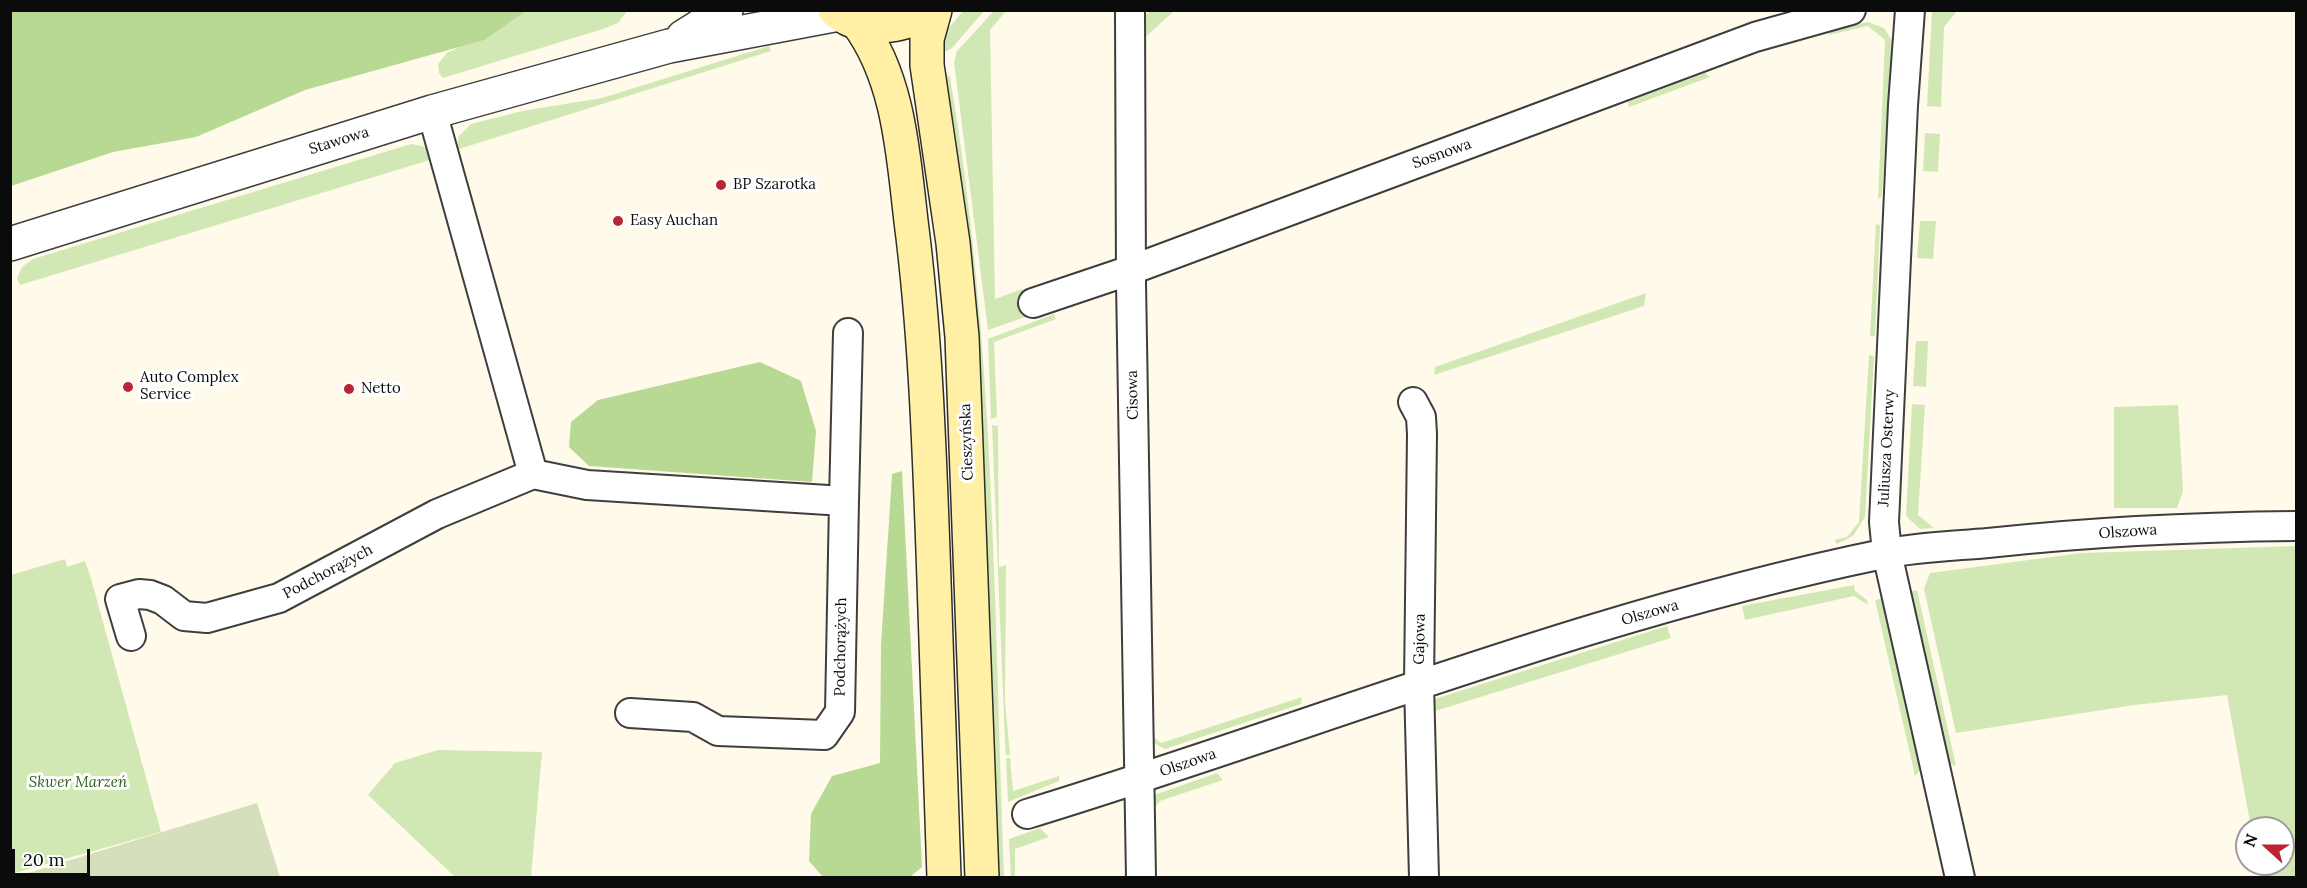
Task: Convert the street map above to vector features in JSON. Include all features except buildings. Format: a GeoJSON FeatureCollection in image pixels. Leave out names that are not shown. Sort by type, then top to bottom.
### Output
{"type":"FeatureCollection","features":[{"type":"Feature","properties":{"kind":"main road"},"geometry":{"type":"LineString","coordinates":[[844,16],[877,26],[899,25],[928,10]]}},
{"type":"Feature","properties":{"kind":"main road","name":"Cieszyńska"},"geometry":{"type":"LineString","coordinates":[[935,10],[927,39],[927,65],[950,222],[962,337],[982,878]]}},
{"type":"Feature","properties":{"kind":"main road"},"geometry":{"type":"LineString","coordinates":[[844,16],[875,46],[885,72],[905,171],[914,244],[929,435],[944,878]]}},
{"type":"Feature","properties":{"kind":"street","name":"Stawowa"},"geometry":{"type":"LineString","coordinates":[[669,46],[726,10]]}},
{"type":"Feature","properties":{"kind":"street","name":"Cisowa"},"geometry":{"type":"LineString","coordinates":[[1130,10],[1131,270],[1140,780]]}},
{"type":"Feature","properties":{"kind":"street","name":"Sosnowa"},"geometry":{"type":"LineString","coordinates":[[1033,303],[1131,270],[1755,37],[1851,10]]}},
{"type":"Feature","properties":{"kind":"street","name":"Juliusza Osterwy"},"geometry":{"type":"LineString","coordinates":[[1910,10],[1902,105],[1884,522],[1887,553],[1960,878]]}},
{"type":"Feature","properties":{"kind":"street","name":"Stawowa"},"geometry":{"type":"LineString","coordinates":[[10,244],[432,112],[669,46],[844,16]]}},
{"type":"Feature","properties":{"kind":"street"},"geometry":{"type":"LineString","coordinates":[[432,112],[532,474],[587,485],[844,501]]}},
{"type":"Feature","properties":{"kind":"street","name":"Podchorążych"},"geometry":{"type":"LineString","coordinates":[[630,713],[693,717],[718,731],[824,735],[840,712],[848,333]]}},
{"type":"Feature","properties":{"kind":"street","name":"Gajowa"},"geometry":{"type":"LineString","coordinates":[[1413,402],[1421,417],[1422,434],[1419,684],[1424,878]]}},
{"type":"Feature","properties":{"kind":"street","name":"Podchorążych"},"geometry":{"type":"LineString","coordinates":[[131,636],[120,599],[139,594],[150,595],[163,600],[184,616],[207,618],[279,598],[437,514],[532,474]]}},
{"type":"Feature","properties":{"kind":"street","name":"Olszowa"},"geometry":{"type":"LineString","coordinates":[[1027,814],[1140,780],[1419,684],[1642,615],[1749,585],[1887,553],[2027,538],[2182,528],[2296,526]]}},
{"type":"Feature","properties":{"kind":"street"},"geometry":{"type":"LineString","coordinates":[[1140,780],[1141,878]]}},
{"type":"Feature","properties":{"kind":"green space"},"geometry":{"type":"Polygon","coordinates":[[[11,10],[526,11],[484,40],[305,90],[196,137],[113,152],[11,186],[11,10]]]}},
{"type":"Feature","properties":{"kind":"green space"},"geometry":{"type":"Polygon","coordinates":[[[521,11],[627,11],[618,23],[603,29],[443,78],[439,73],[438,64],[447,53],[504,26],[521,11]]]}},
{"type":"Feature","properties":{"kind":"green space"},"geometry":{"type":"Polygon","coordinates":[[[963,11],[984,11],[952,48],[941,54],[948,29],[963,11]]]}},
{"type":"Feature","properties":{"kind":"green space"},"geometry":{"type":"Polygon","coordinates":[[[994,11],[1006,11],[990,30],[995,299],[1022,289],[1031,315],[988,330],[954,62],[957,51],[994,11]]]}},
{"type":"Feature","properties":{"kind":"green space"},"geometry":{"type":"Polygon","coordinates":[[[1150,11],[1174,11],[1141,41],[1140,20],[1150,11]]]}},
{"type":"Feature","properties":{"kind":"green space"},"geometry":{"type":"Polygon","coordinates":[[[1932,11],[1957,11],[1944,27],[1941,107],[1927,106],[1932,11]]]}},
{"type":"Feature","properties":{"kind":"green space"},"geometry":{"type":"Polygon","coordinates":[[[1868,22],[1884,28],[1892,41],[1882,196],[1878,199],[1885,40],[1868,26],[1829,35],[1831,30],[1868,22]]]}},
{"type":"Feature","properties":{"kind":"green space"},"geometry":{"type":"Polygon","coordinates":[[[769,46],[771,51],[456,150],[459,136],[471,124],[522,111],[602,98],[769,46]]]}},
{"type":"Feature","properties":{"kind":"green space"},"geometry":{"type":"Polygon","coordinates":[[[942,71],[950,77],[965,176],[984,376],[990,476],[1004,877],[997,877],[942,71]]]}},
{"type":"Feature","properties":{"kind":"green space"},"geometry":{"type":"Polygon","coordinates":[[[1705,73],[1710,77],[1629,107],[1628,102],[1705,73]]]}},
{"type":"Feature","properties":{"kind":"green space"},"geometry":{"type":"Polygon","coordinates":[[[1925,133],[1940,134],[1938,172],[1923,171],[1925,133]]]}},
{"type":"Feature","properties":{"kind":"green space"},"geometry":{"type":"Polygon","coordinates":[[[411,144],[426,147],[433,159],[20,285],[17,278],[22,267],[33,259],[411,144]]]}},
{"type":"Feature","properties":{"kind":"green space"},"geometry":{"type":"Polygon","coordinates":[[[1920,221],[1936,221],[1933,259],[1917,258],[1920,221]]]}},
{"type":"Feature","properties":{"kind":"green space"},"geometry":{"type":"Polygon","coordinates":[[[1876,224],[1880,225],[1875,336],[1870,336],[1876,224]]]}},
{"type":"Feature","properties":{"kind":"green space"},"geometry":{"type":"Polygon","coordinates":[[[1646,293],[1644,306],[1434,375],[1435,367],[1646,293]]]}},
{"type":"Feature","properties":{"kind":"green space"},"geometry":{"type":"Polygon","coordinates":[[[1054,314],[1056,319],[994,342],[997,417],[991,419],[988,339],[1054,314]]]}},
{"type":"Feature","properties":{"kind":"green space"},"geometry":{"type":"Polygon","coordinates":[[[1916,341],[1928,341],[1926,387],[1913,386],[1916,341]]]}},
{"type":"Feature","properties":{"kind":"green space"},"geometry":{"type":"Polygon","coordinates":[[[1869,355],[1874,356],[1865,517],[1853,536],[1837,544],[1834,540],[1847,537],[1859,522],[1869,355]]]}},
{"type":"Feature","properties":{"kind":"green space"},"geometry":{"type":"Polygon","coordinates":[[[760,362],[801,381],[816,431],[812,482],[589,466],[569,447],[571,422],[598,400],[760,362]]]}},
{"type":"Feature","properties":{"kind":"green space"},"geometry":{"type":"Polygon","coordinates":[[[1912,404],[1925,405],[1918,515],[1934,528],[1920,529],[1906,516],[1912,404]]]}},
{"type":"Feature","properties":{"kind":"green space"},"geometry":{"type":"Polygon","coordinates":[[[2178,405],[2183,491],[2177,508],[2114,508],[2114,407],[2178,405]]]}},
{"type":"Feature","properties":{"kind":"green space"},"geometry":{"type":"Polygon","coordinates":[[[992,425],[998,426],[999,567],[1006,565],[1005,700],[1010,755],[1006,755],[1005,742],[992,425]]]}},
{"type":"Feature","properties":{"kind":"green space"},"geometry":{"type":"Polygon","coordinates":[[[902,471],[922,867],[910,877],[823,877],[809,861],[811,814],[832,776],[880,763],[881,645],[892,474],[902,471]]]}},
{"type":"Feature","properties":{"kind":"green space"},"geometry":{"type":"Polygon","coordinates":[[[2296,546],[2296,877],[2260,877],[2295,876],[2295,816],[2249,816],[2227,695],[2134,705],[1956,733],[1924,589],[1930,573],[2082,553],[2296,546]]]}},
{"type":"Feature","properties":{"kind":"green space","name":"Skwer Marzeń"},"geometry":{"type":"Polygon","coordinates":[[[65,559],[67,567],[85,561],[90,575],[161,832],[11,874],[11,575],[65,559]]]}},
{"type":"Feature","properties":{"kind":"green space"},"geometry":{"type":"Polygon","coordinates":[[[1854,585],[1855,591],[1867,600],[1868,605],[1854,596],[1745,620],[1742,606],[1854,585]]]}},
{"type":"Feature","properties":{"kind":"green space"},"geometry":{"type":"Polygon","coordinates":[[[1917,590],[1956,766],[1948,763],[1908,592],[1917,590]]]}},
{"type":"Feature","properties":{"kind":"green space"},"geometry":{"type":"Polygon","coordinates":[[[1885,598],[1922,768],[1915,776],[1875,600],[1885,598]]]}},
{"type":"Feature","properties":{"kind":"green space"},"geometry":{"type":"Polygon","coordinates":[[[1667,626],[1671,638],[1432,712],[1431,700],[1667,626]]]}},
{"type":"Feature","properties":{"kind":"green space"},"geometry":{"type":"Polygon","coordinates":[[[1302,697],[1301,704],[1165,749],[1154,743],[1151,735],[1161,743],[1302,697]]]}},
{"type":"Feature","properties":{"kind":"green space"},"geometry":{"type":"Polygon","coordinates":[[[438,750],[542,752],[531,877],[454,876],[368,795],[395,763],[438,750]]]}},
{"type":"Feature","properties":{"kind":"green space"},"geometry":{"type":"Polygon","coordinates":[[[1006,758],[1010,758],[1013,791],[1059,776],[1059,781],[1008,802],[1006,758]]]}},
{"type":"Feature","properties":{"kind":"green space"},"geometry":{"type":"Polygon","coordinates":[[[1217,773],[1223,780],[1160,801],[1152,811],[1151,796],[1217,773]]]}},
{"type":"Feature","properties":{"kind":"green space"},"geometry":{"type":"Polygon","coordinates":[[[257,803],[280,877],[15,877],[257,803]]]}},
{"type":"Feature","properties":{"kind":"green space"},"geometry":{"type":"Polygon","coordinates":[[[1040,828],[1049,837],[1015,849],[1015,877],[1011,877],[1009,839],[1040,828]]]}},
{"type":"Feature","properties":{"kind":"place","name":"BP Szarotka"},"geometry":{"type":"Point","coordinates":[721,185]}},
{"type":"Feature","properties":{"kind":"place","name":"Easy Auchan"},"geometry":{"type":"Point","coordinates":[618,221]}},
{"type":"Feature","properties":{"kind":"place","name":"Auto Complex Service"},"geometry":{"type":"Point","coordinates":[128,387]}},
{"type":"Feature","properties":{"kind":"place","name":"Netto"},"geometry":{"type":"Point","coordinates":[349,389]}}]}
